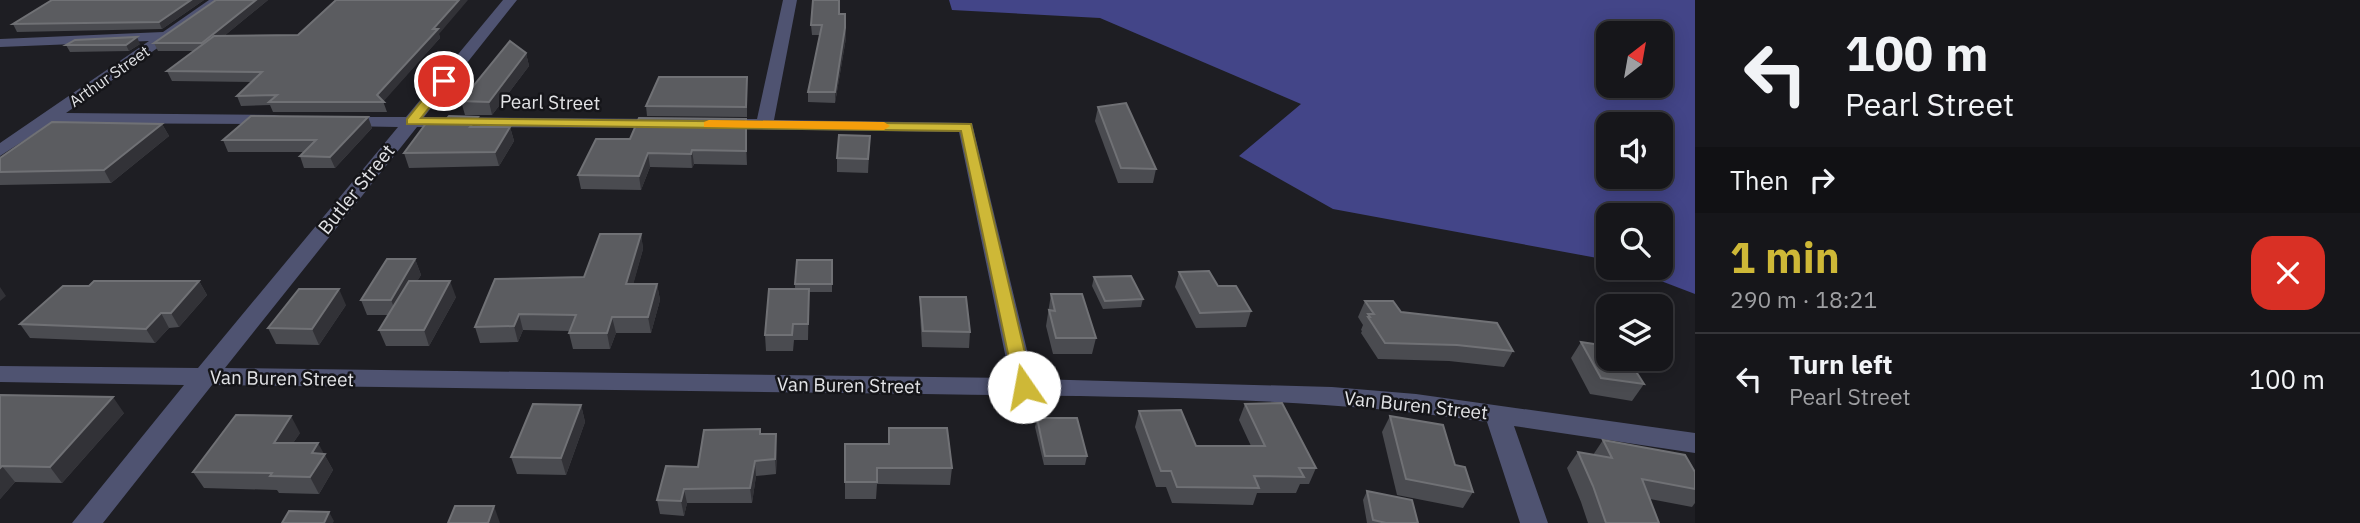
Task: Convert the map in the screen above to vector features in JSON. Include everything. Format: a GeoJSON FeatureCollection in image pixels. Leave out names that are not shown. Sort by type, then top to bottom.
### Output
{"type":"FeatureCollection","features":[{"type":"Feature","properties":{"kind":"street","name":"Arthur Street"},"geometry":{"type":"LineString","coordinates":[[0,151],[218,0]]}},
{"type":"Feature","properties":{"kind":"street","name":"Butler Street"},"geometry":{"type":"LineString","coordinates":[[86,523],[510,0]]}},
{"type":"Feature","properties":{"kind":"street"},"geometry":{"type":"LineString","coordinates":[[764,125],[790,0]]}},
{"type":"Feature","properties":{"kind":"street"},"geometry":{"type":"LineString","coordinates":[[0,43],[166,36]]}},
{"type":"Feature","properties":{"kind":"street"},"geometry":{"type":"LineString","coordinates":[[49,118],[286,120]]}},
{"type":"Feature","properties":{"kind":"street","name":"Pearl Street"},"geometry":{"type":"LineString","coordinates":[[328,120],[967,127],[1024,387]]}},
{"type":"Feature","properties":{"kind":"street","name":"Van Buren Street"},"geometry":{"type":"LineString","coordinates":[[0,374],[1024,387],[1332,396],[1497,414],[1695,443]]}},
{"type":"Feature","properties":{"kind":"street"},"geometry":{"type":"LineString","coordinates":[[1497,414],[1534,523]]}},
{"type":"Feature","properties":{"kind":"shaded area"},"geometry":{"type":"Polygon","coordinates":[[[949,0],[1695,0],[1695,294],[1658,280],[1673,280],[1673,203],[1596,203],[1596,258],[1333,209],[1239,156],[1301,104],[1100,18],[952,10],[949,0]]]}},
{"type":"Feature","properties":{"kind":"building"},"geometry":{"type":"Polygon","coordinates":[[[52,0],[191,0],[159,22],[13,24],[52,0]]]}},
{"type":"Feature","properties":{"kind":"building"},"geometry":{"type":"Polygon","coordinates":[[[216,0],[256,0],[202,43],[154,43],[216,0]]]}},
{"type":"Feature","properties":{"kind":"building"},"geometry":{"type":"Polygon","coordinates":[[[336,0],[459,0],[433,29],[438,29],[377,95],[384,102],[269,102],[277,95],[237,96],[262,72],[167,71],[214,36],[298,35],[336,0]]]}},
{"type":"Feature","properties":{"kind":"building"},"geometry":{"type":"Polygon","coordinates":[[[813,0],[839,0],[839,14],[845,14],[835,92],[808,92],[822,25],[811,25],[813,0]]]}},
{"type":"Feature","properties":{"kind":"building"},"geometry":{"type":"Polygon","coordinates":[[[137,37],[126,45],[66,45],[75,40],[137,37]]]}},
{"type":"Feature","properties":{"kind":"building"},"geometry":{"type":"Polygon","coordinates":[[[510,41],[526,53],[489,102],[461,101],[510,41]]]}},
{"type":"Feature","properties":{"kind":"building"},"geometry":{"type":"Polygon","coordinates":[[[659,77],[747,77],[746,107],[646,106],[659,77]]]}},
{"type":"Feature","properties":{"kind":"building"},"geometry":{"type":"Polygon","coordinates":[[[1126,103],[1156,169],[1121,168],[1098,107],[1126,103]]]}},
{"type":"Feature","properties":{"kind":"building"},"geometry":{"type":"Polygon","coordinates":[[[251,116],[368,117],[330,157],[300,156],[316,140],[223,140],[251,116]]]}},
{"type":"Feature","properties":{"kind":"building"},"geometry":{"type":"Polygon","coordinates":[[[449,116],[478,117],[470,127],[510,127],[495,152],[404,153],[427,122],[444,122],[449,116]]]}},
{"type":"Feature","properties":{"kind":"building"},"geometry":{"type":"Polygon","coordinates":[[[639,118],[746,119],[746,151],[692,150],[691,154],[648,153],[639,176],[578,175],[596,139],[630,139],[639,118]]]}},
{"type":"Feature","properties":{"kind":"building"},"geometry":{"type":"Polygon","coordinates":[[[52,122],[162,124],[104,170],[0,172],[0,158],[52,122]]]}},
{"type":"Feature","properties":{"kind":"building"},"geometry":{"type":"Polygon","coordinates":[[[839,135],[870,136],[868,159],[837,158],[839,135]]]}},
{"type":"Feature","properties":{"kind":"building"},"geometry":{"type":"Polygon","coordinates":[[[600,234],[641,234],[626,284],[657,284],[648,317],[612,317],[607,333],[569,333],[576,315],[519,314],[514,326],[475,327],[495,279],[584,277],[600,234]]]}},
{"type":"Feature","properties":{"kind":"building"},"geometry":{"type":"Polygon","coordinates":[[[387,259],[415,259],[391,300],[361,300],[387,259]]]}},
{"type":"Feature","properties":{"kind":"building"},"geometry":{"type":"Polygon","coordinates":[[[797,260],[832,260],[832,284],[795,284],[797,260]]]}},
{"type":"Feature","properties":{"kind":"building"},"geometry":{"type":"Polygon","coordinates":[[[1209,271],[1218,286],[1236,286],[1251,311],[1200,313],[1179,272],[1209,271]]]}},
{"type":"Feature","properties":{"kind":"building"},"geometry":{"type":"Polygon","coordinates":[[[1131,276],[1143,299],[1105,301],[1094,277],[1131,276]]]}},
{"type":"Feature","properties":{"kind":"building"},"geometry":{"type":"Polygon","coordinates":[[[94,281],[199,281],[171,313],[161,313],[146,329],[20,324],[63,286],[89,286],[94,281]]]}},
{"type":"Feature","properties":{"kind":"building"},"geometry":{"type":"Polygon","coordinates":[[[409,281],[450,281],[424,330],[379,330],[409,281]]]}},
{"type":"Feature","properties":{"kind":"building"},"geometry":{"type":"Polygon","coordinates":[[[299,289],[339,289],[312,329],[268,328],[299,289]]]}},
{"type":"Feature","properties":{"kind":"building"},"geometry":{"type":"Polygon","coordinates":[[[769,289],[809,289],[808,324],[793,324],[792,335],[765,335],[769,289]]]}},
{"type":"Feature","properties":{"kind":"building"},"geometry":{"type":"Polygon","coordinates":[[[1051,294],[1082,294],[1096,338],[1056,338],[1049,310],[1055,311],[1051,294]]]}},
{"type":"Feature","properties":{"kind":"building"},"geometry":{"type":"Polygon","coordinates":[[[920,297],[966,297],[970,332],[923,331],[920,297]]]}},
{"type":"Feature","properties":{"kind":"building"},"geometry":{"type":"Polygon","coordinates":[[[1365,301],[1393,301],[1401,312],[1497,323],[1513,351],[1457,345],[1385,343],[1368,317],[1368,314],[1374,314],[1365,301]]]}},
{"type":"Feature","properties":{"kind":"building"},"geometry":{"type":"Polygon","coordinates":[[[1581,342],[1596,344],[1596,369],[1581,342]]]}},
{"type":"Feature","properties":{"kind":"building"},"geometry":{"type":"Polygon","coordinates":[[[1597,371],[1636,371],[1644,384],[1601,378],[1597,371]]]}},
{"type":"Feature","properties":{"kind":"building"},"geometry":{"type":"Polygon","coordinates":[[[0,395],[113,397],[50,467],[0,468],[0,395]]]}},
{"type":"Feature","properties":{"kind":"building"},"geometry":{"type":"Polygon","coordinates":[[[1282,403],[1316,468],[1299,468],[1304,477],[1254,476],[1259,488],[1177,487],[1171,471],[1161,471],[1139,411],[1181,410],[1196,446],[1265,446],[1245,404],[1282,403]]]}},
{"type":"Feature","properties":{"kind":"building"},"geometry":{"type":"Polygon","coordinates":[[[533,404],[581,405],[561,458],[511,457],[533,404]]]}},
{"type":"Feature","properties":{"kind":"building"},"geometry":{"type":"Polygon","coordinates":[[[236,415],[291,416],[274,443],[318,443],[312,453],[325,454],[310,477],[270,476],[272,473],[193,472],[236,415]]]}},
{"type":"Feature","properties":{"kind":"building"},"geometry":{"type":"Polygon","coordinates":[[[1390,416],[1443,425],[1455,465],[1465,467],[1473,492],[1406,479],[1390,416]]]}},
{"type":"Feature","properties":{"kind":"building"},"geometry":{"type":"Polygon","coordinates":[[[1037,418],[1077,418],[1087,456],[1045,456],[1037,418]]]}},
{"type":"Feature","properties":{"kind":"building"},"geometry":{"type":"Polygon","coordinates":[[[889,428],[947,428],[952,468],[877,468],[877,482],[845,482],[845,444],[889,444],[889,428]]]}},
{"type":"Feature","properties":{"kind":"building"},"geometry":{"type":"Polygon","coordinates":[[[760,429],[760,434],[776,434],[775,459],[755,461],[750,488],[684,489],[681,501],[657,500],[666,466],[698,467],[704,430],[760,429]]]}},
{"type":"Feature","properties":{"kind":"building"},"geometry":{"type":"Polygon","coordinates":[[[1603,440],[1685,455],[1695,472],[1695,489],[1642,479],[1659,523],[1606,523],[1578,452],[1612,458],[1603,440]]]}},
{"type":"Feature","properties":{"kind":"building"},"geometry":{"type":"Polygon","coordinates":[[[1367,491],[1412,500],[1418,523],[1386,523],[1373,520],[1367,491]]]}},
{"type":"Feature","properties":{"kind":"building"},"geometry":{"type":"Polygon","coordinates":[[[455,506],[494,506],[488,523],[448,523],[455,506]]]}},
{"type":"Feature","properties":{"kind":"building"},"geometry":{"type":"Polygon","coordinates":[[[289,511],[329,512],[324,523],[282,523],[289,511]]]}},
{"type":"Feature","properties":{"kind":"slow traffic"},"geometry":{"type":"LineString","coordinates":[[709,124],[884,126]]}},
{"type":"Feature","properties":{"kind":"route"},"geometry":{"type":"LineString","coordinates":[[444,81],[411,121],[967,127],[1024,387]]}}]}
